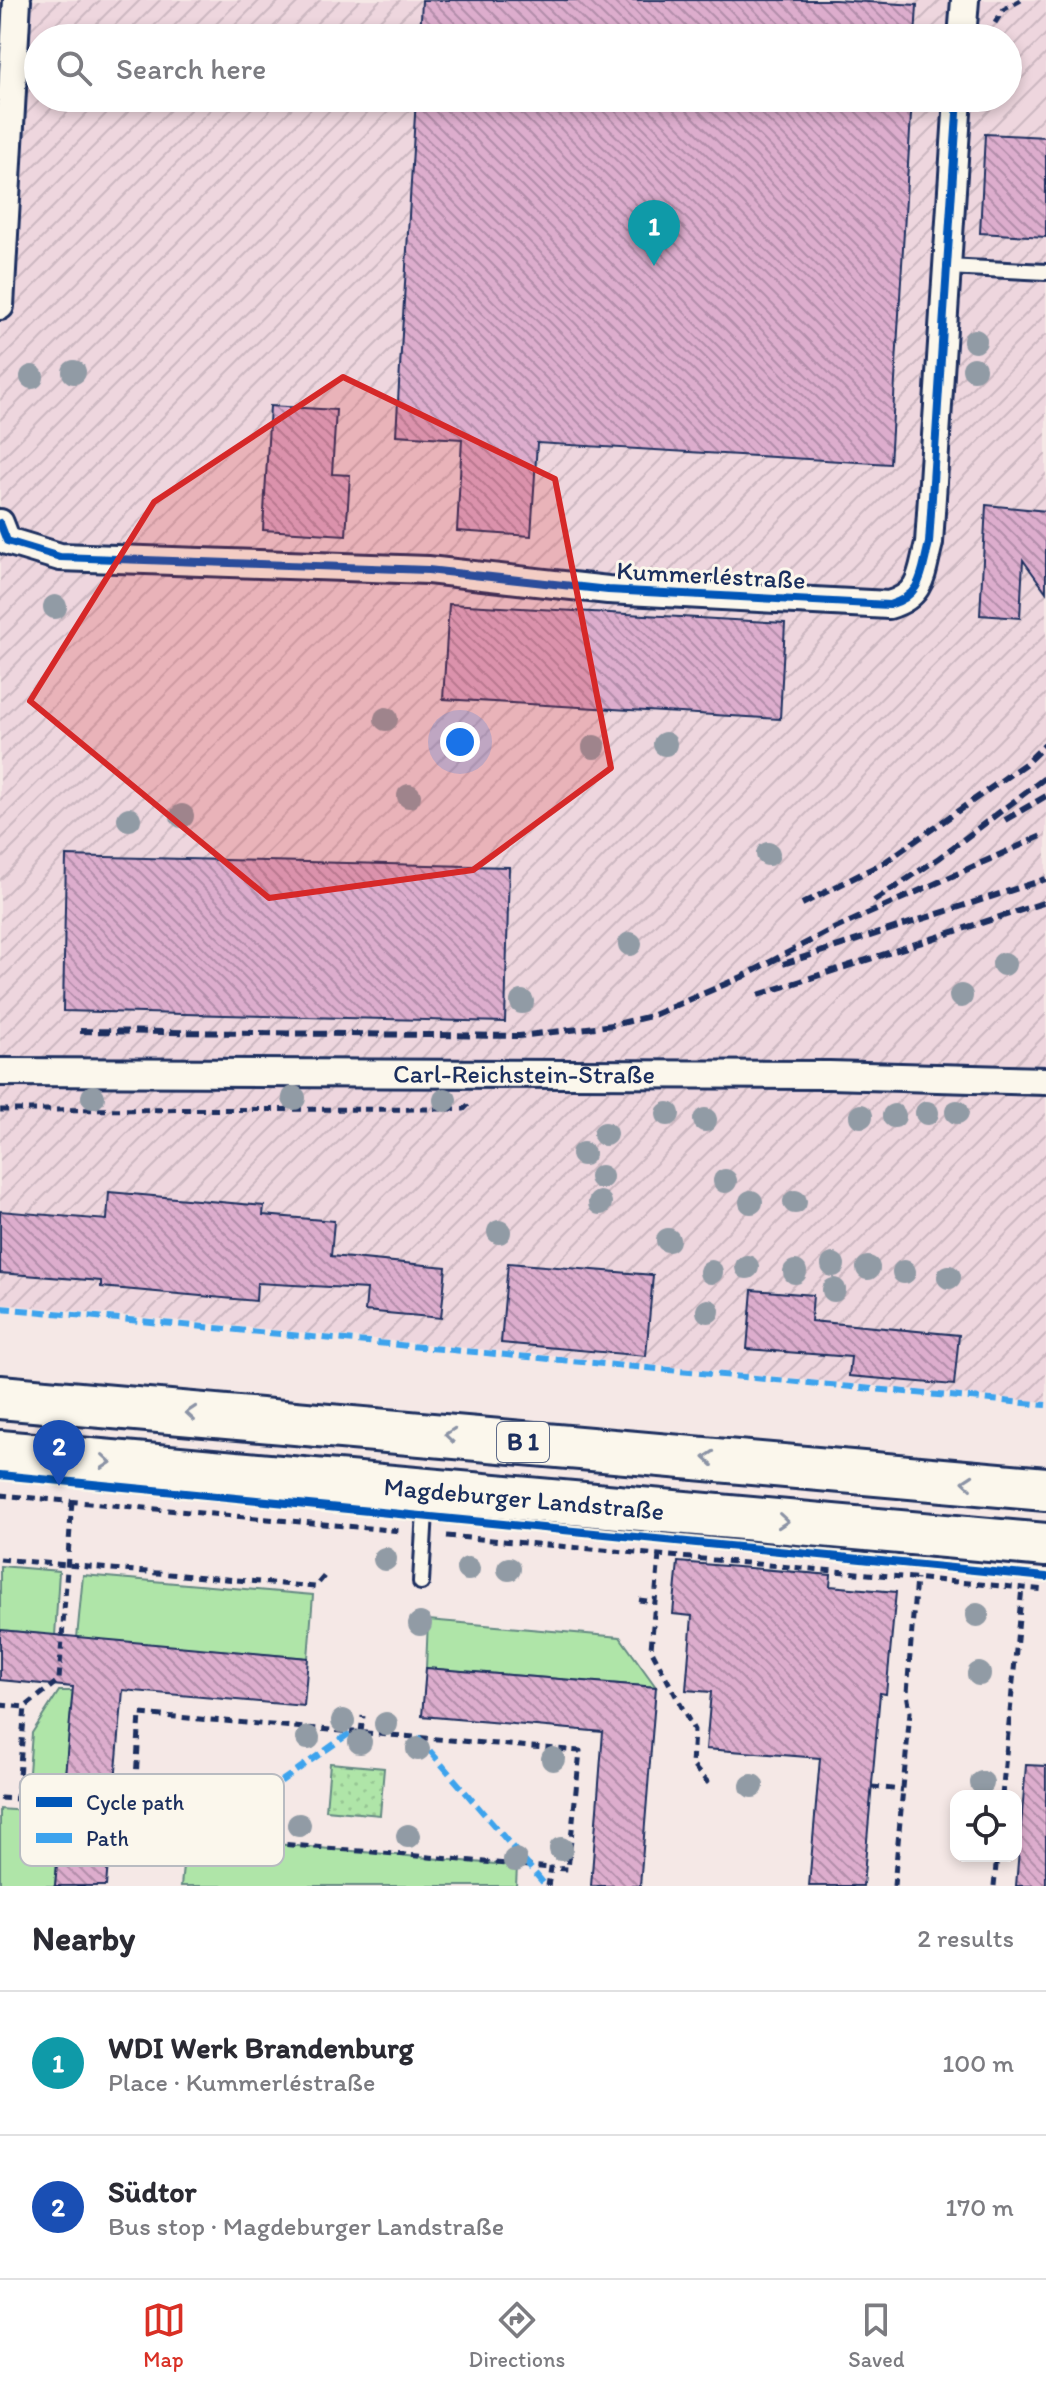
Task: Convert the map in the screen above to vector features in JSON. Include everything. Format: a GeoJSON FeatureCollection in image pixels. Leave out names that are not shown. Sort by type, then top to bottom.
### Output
{"type":"FeatureCollection","features":[{"type":"Feature","properties":{"kind":"main road","name":"B 1"},"geometry":{"type":"LineString","coordinates":[[0,1397],[1046,1489]]}},
{"type":"Feature","properties":{"kind":"main road","name":"Magdeburger Landstraße"},"geometry":{"type":"LineString","coordinates":[[0,1452],[1046,1545]]}},
{"type":"Feature","properties":{"kind":"street"},"geometry":{"type":"LineString","coordinates":[[0,306],[17,0]]}},
{"type":"Feature","properties":{"kind":"street"},"geometry":{"type":"LineString","coordinates":[[965,0],[972,24]]}},
{"type":"Feature","properties":{"kind":"street","name":"Kummerléstraße"},"geometry":{"type":"LineString","coordinates":[[2,539],[60,557],[428,570],[608,590],[889,605],[907,600],[918,586],[929,543],[957,112]]}},
{"type":"Feature","properties":{"kind":"street","name":"Carl-Reichstein-Straße"},"geometry":{"type":"LineString","coordinates":[[0,1072],[829,1075],[1046,1081]]}},
{"type":"Feature","properties":{"kind":"lane"},"geometry":{"type":"LineString","coordinates":[[947,267],[1046,272]]}},
{"type":"Feature","properties":{"kind":"lane"},"geometry":{"type":"LineString","coordinates":[[421,1582],[426,1489]]}},
{"type":"Feature","properties":{"kind":"path"},"geometry":{"type":"LineString","coordinates":[[988,24],[1003,10],[1021,0]]}},
{"type":"Feature","properties":{"kind":"path"},"geometry":{"type":"LineString","coordinates":[[0,1110],[384,1110]]}},
{"type":"Feature","properties":{"kind":"path"},"geometry":{"type":"LineString","coordinates":[[0,1495],[1046,1590]]}},
{"type":"Feature","properties":{"kind":"path"},"geometry":{"type":"LineString","coordinates":[[0,1705],[25,1707],[59,1680],[72,1501]]}},
{"type":"Feature","properties":{"kind":"path"},"geometry":{"type":"LineString","coordinates":[[659,1555],[651,1649],[694,1730],[692,1765],[712,1787]]}},
{"type":"Feature","properties":{"kind":"path"},"geometry":{"type":"LineString","coordinates":[[0,1559],[315,1587],[326,1574]]}},
{"type":"Feature","properties":{"kind":"path"},"geometry":{"type":"LineString","coordinates":[[894,1886],[916,1578]]}},
{"type":"Feature","properties":{"kind":"path"},"geometry":{"type":"LineString","coordinates":[[1003,1790],[1022,1587]]}},
{"type":"Feature","properties":{"kind":"path"},"geometry":{"type":"LineString","coordinates":[[639,1600],[654,1602]]}},
{"type":"Feature","properties":{"kind":"path"},"geometry":{"type":"LineString","coordinates":[[0,1798],[17,1799],[25,1707]]}},
{"type":"Feature","properties":{"kind":"path"},"geometry":{"type":"LineString","coordinates":[[136,1774],[140,1714],[580,1751],[568,1869],[284,1844]]}},
{"type":"Feature","properties":{"kind":"path"},"geometry":{"type":"LineString","coordinates":[[361,1732],[363,1716]]}},
{"type":"Feature","properties":{"kind":"path"},"geometry":{"type":"LineString","coordinates":[[872,1787],[903,1790]]}},
{"type":"Feature","properties":{"kind":"path"},"geometry":{"type":"LineString","coordinates":[[994,1886],[996,1862]]}},
{"type":"Feature","properties":{"kind":"path"},"geometry":{"type":"LineString","coordinates":[[548,1886],[551,1868]]}},
{"type":"Feature","properties":{"kind":"highlighted area"},"geometry":{"type":"Polygon","coordinates":[[[343,377],[555,479],[611,768],[473,870],[269,898],[30,701],[154,502],[343,377]]]}},
{"type":"Feature","properties":{"kind":"shaded area"},"geometry":{"type":"Polygon","coordinates":[[[0,0],[1046,0],[1046,1402],[0,1304],[0,0]]]}},
{"type":"Feature","properties":{"kind":"green space"},"geometry":{"type":"Polygon","coordinates":[[[0,1566],[59,1571],[53,1669],[34,1683],[39,1634],[0,1630],[0,1566]]]}},
{"type":"Feature","properties":{"kind":"green space"},"geometry":{"type":"Polygon","coordinates":[[[83,1575],[313,1595],[308,1658],[77,1638],[83,1575]]]}},
{"type":"Feature","properties":{"kind":"green space"},"geometry":{"type":"Polygon","coordinates":[[[428,1620],[620,1637],[656,1687],[426,1668],[428,1620]]]}},
{"type":"Feature","properties":{"kind":"green space"},"geometry":{"type":"Polygon","coordinates":[[[59,1691],[73,1691],[65,1774],[29,1774],[32,1733],[59,1691]]]}},
{"type":"Feature","properties":{"kind":"green space"},"geometry":{"type":"Polygon","coordinates":[[[330,1763],[384,1768],[380,1815],[326,1810],[330,1763]]]}},
{"type":"Feature","properties":{"kind":"green space"},"geometry":{"type":"Polygon","coordinates":[[[0,1809],[20,1811],[20,1866],[57,1866],[55,1886],[0,1886],[0,1809]]]}},
{"type":"Feature","properties":{"kind":"green space"},"geometry":{"type":"Polygon","coordinates":[[[284,1845],[517,1866],[516,1886],[181,1886],[183,1866],[284,1866],[284,1845]]]}},
{"type":"Feature","properties":{"kind":"building"},"geometry":{"type":"Polygon","coordinates":[[[422,0],[835,0],[917,5],[916,24],[421,24],[422,0]]]}},
{"type":"Feature","properties":{"kind":"building"},"geometry":{"type":"Polygon","coordinates":[[[415,112],[911,112],[890,464],[537,443],[531,536],[457,531],[462,439],[396,435],[415,112]]]}},
{"type":"Feature","properties":{"kind":"building"},"geometry":{"type":"Polygon","coordinates":[[[985,134],[1046,137],[1046,237],[980,233],[985,134]]]}},
{"type":"Feature","properties":{"kind":"building"},"geometry":{"type":"Polygon","coordinates":[[[270,406],[336,410],[332,474],[350,475],[346,535],[263,530],[270,406]]]}},
{"type":"Feature","properties":{"kind":"building"},"geometry":{"type":"Polygon","coordinates":[[[986,505],[1046,511],[1046,592],[1023,560],[1020,618],[980,615],[986,505]]]}},
{"type":"Feature","properties":{"kind":"building"},"geometry":{"type":"Polygon","coordinates":[[[449,604],[785,623],[780,719],[443,699],[449,604]]]}},
{"type":"Feature","properties":{"kind":"building"},"geometry":{"type":"Polygon","coordinates":[[[66,856],[509,867],[505,1022],[63,1011],[66,856]]]}},
{"type":"Feature","properties":{"kind":"building"},"geometry":{"type":"Polygon","coordinates":[[[109,1192],[264,1206],[263,1215],[334,1221],[331,1256],[446,1267],[441,1318],[365,1311],[367,1289],[257,1283],[256,1301],[101,1287],[101,1281],[0,1273],[0,1211],[107,1220],[109,1192]]]}},
{"type":"Feature","properties":{"kind":"building"},"geometry":{"type":"Polygon","coordinates":[[[508,1263],[653,1275],[646,1356],[501,1343],[508,1263]]]}},
{"type":"Feature","properties":{"kind":"building"},"geometry":{"type":"Polygon","coordinates":[[[752,1290],[813,1295],[811,1321],[959,1335],[954,1385],[849,1376],[851,1357],[747,1349],[752,1290]]]}},
{"type":"Feature","properties":{"kind":"building"},"geometry":{"type":"Polygon","coordinates":[[[678,1562],[831,1575],[830,1586],[896,1592],[886,1694],[880,1693],[863,1886],[809,1886],[820,1758],[706,1749],[711,1692],[686,1690],[692,1616],[673,1614],[678,1562]]]}},
{"type":"Feature","properties":{"kind":"building"},"geometry":{"type":"Polygon","coordinates":[[[0,1630],[308,1658],[304,1706],[123,1690],[116,1774],[65,1774],[73,1687],[0,1680],[0,1630]]]}},
{"type":"Feature","properties":{"kind":"building"},"geometry":{"type":"Polygon","coordinates":[[[426,1668],[656,1687],[640,1886],[591,1886],[603,1732],[422,1716],[426,1668]]]}},
{"type":"Feature","properties":{"kind":"building"},"geometry":{"type":"Polygon","coordinates":[[[1026,1765],[1046,1766],[1046,1886],[1016,1886],[1018,1862],[1022,1862],[1026,1765]]]}},
{"type":"Feature","properties":{"kind":"building"},"geometry":{"type":"Polygon","coordinates":[[[57,1866],[108,1866],[106,1886],[55,1886],[57,1866]]]}},
{"type":"Feature","properties":{"kind":"railway"},"geometry":{"type":"LineString","coordinates":[[802,904],[885,862],[1025,764],[1046,744]]}},
{"type":"Feature","properties":{"kind":"railway"},"geometry":{"type":"LineString","coordinates":[[874,901],[939,858],[1046,777]]}},
{"type":"Feature","properties":{"kind":"railway"},"geometry":{"type":"LineString","coordinates":[[1005,820],[1046,796]]}},
{"type":"Feature","properties":{"kind":"railway"},"geometry":{"type":"LineString","coordinates":[[80,1031],[519,1036],[613,1025],[651,1016],[742,977],[827,932],[1046,834]]}},
{"type":"Feature","properties":{"kind":"railway"},"geometry":{"type":"LineString","coordinates":[[783,964],[1046,879]]}},
{"type":"Feature","properties":{"kind":"railway"},"geometry":{"type":"LineString","coordinates":[[758,995],[1046,902]]}},
{"type":"Feature","properties":{"kind":"marked path"},"geometry":{"type":"LineString","coordinates":[[0,1308],[1046,1405]]}},
{"type":"Feature","properties":{"kind":"marked path"},"geometry":{"type":"LineString","coordinates":[[284,1779],[353,1731]]}},
{"type":"Feature","properties":{"kind":"marked path"},"geometry":{"type":"LineString","coordinates":[[418,1737],[546,1886]]}},
{"type":"Feature","properties":{"kind":"cycle path"},"geometry":{"type":"LineString","coordinates":[[0,523],[7,541],[60,557],[428,570],[608,590],[889,605],[900,601],[919,582],[929,543],[957,112]]}},
{"type":"Feature","properties":{"kind":"cycle path"},"geometry":{"type":"LineString","coordinates":[[0,1475],[1046,1577]]}},
{"type":"Feature","properties":{"kind":"place","name":"WDI Werk Brandenburg"},"geometry":{"type":"Point","coordinates":[654,266]}},
{"type":"Feature","properties":{"kind":"place","name":"Südtor"},"geometry":{"type":"Point","coordinates":[59,1486]}}]}
